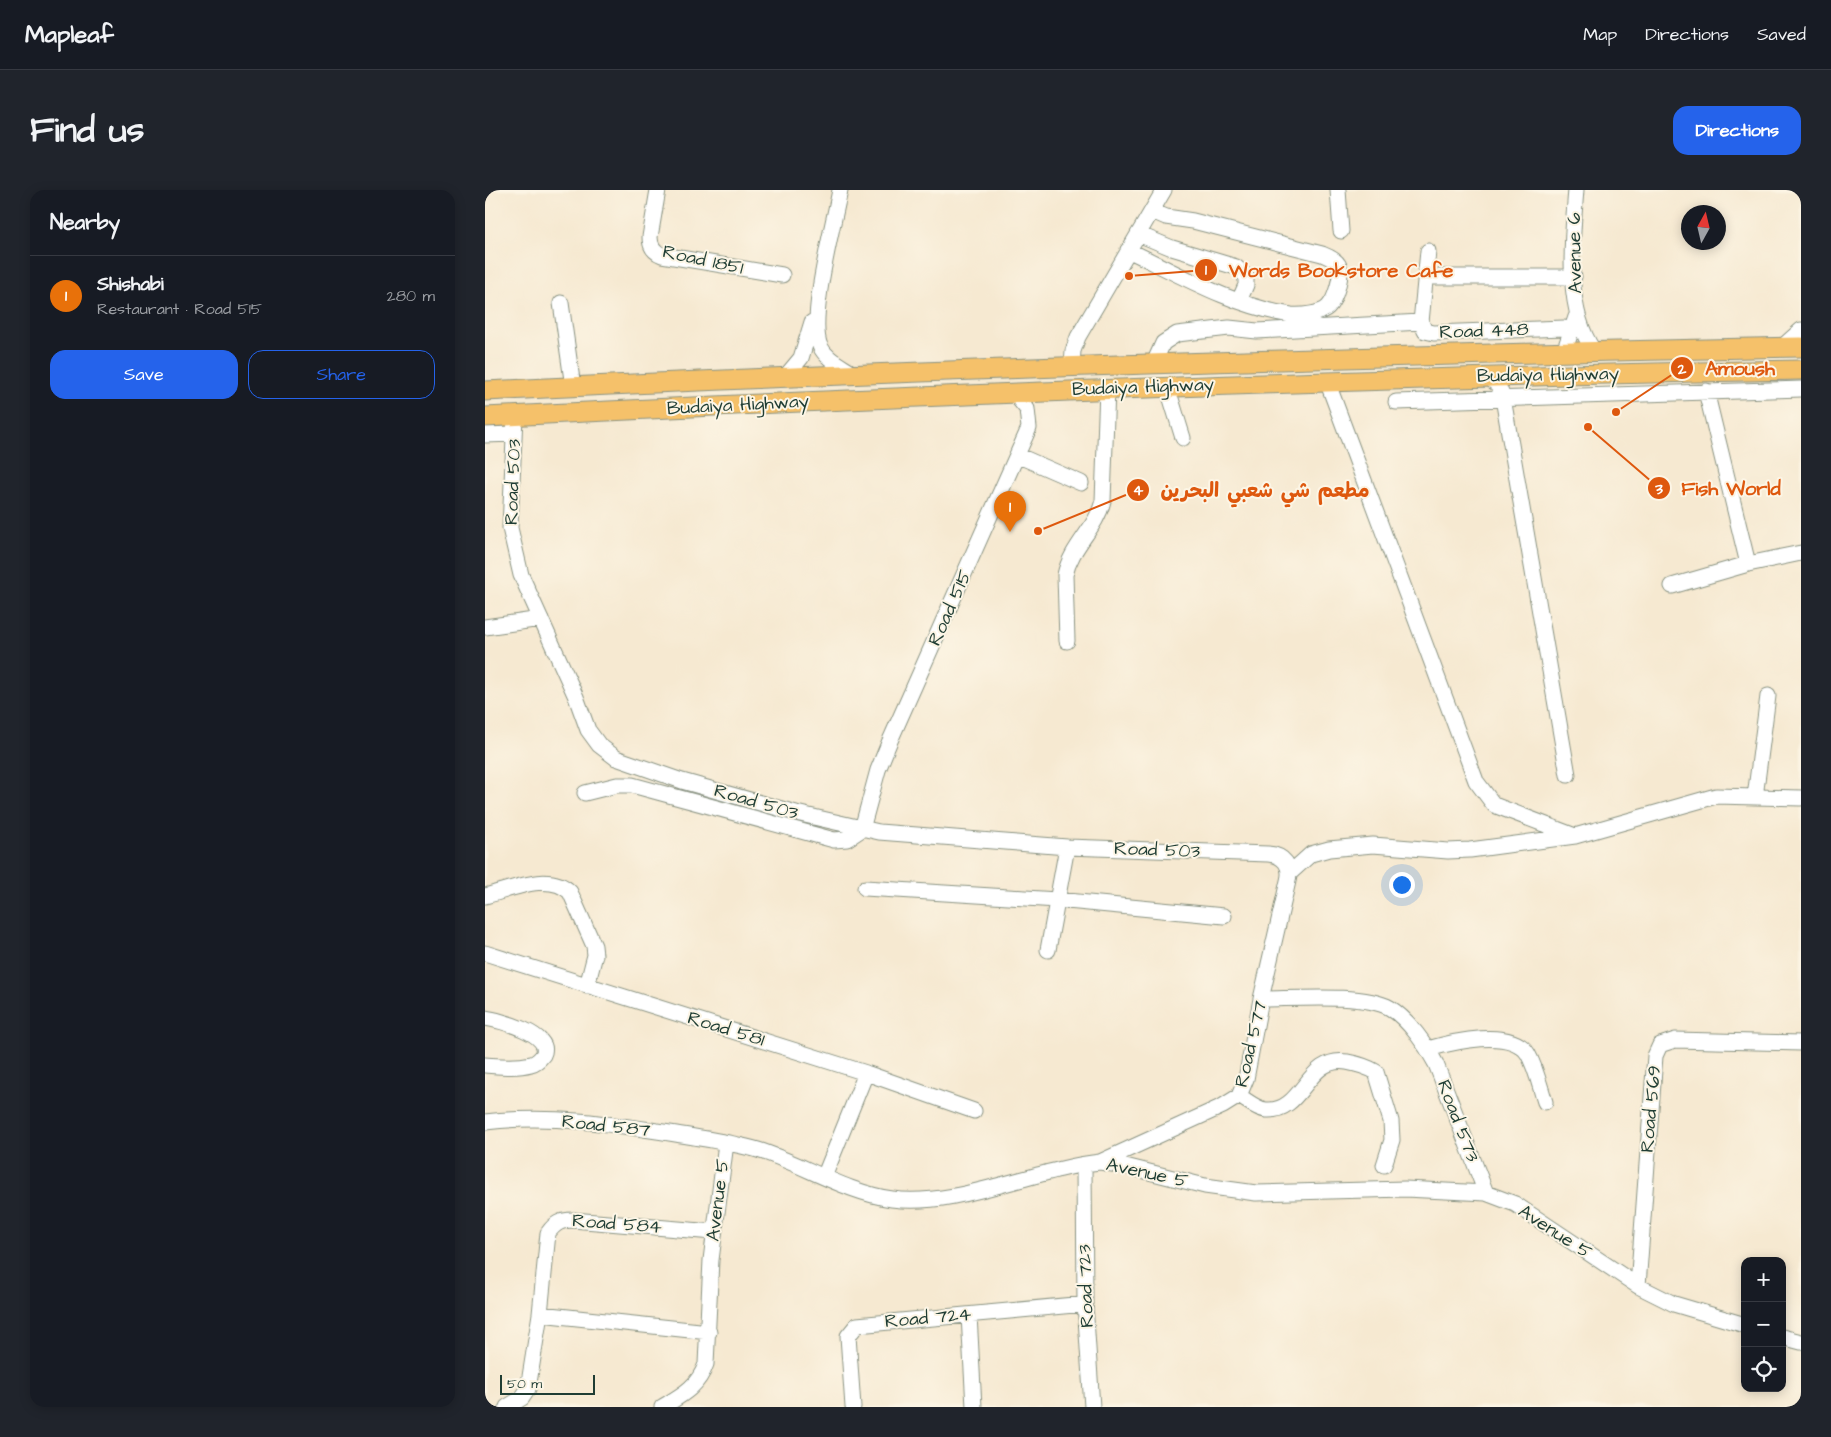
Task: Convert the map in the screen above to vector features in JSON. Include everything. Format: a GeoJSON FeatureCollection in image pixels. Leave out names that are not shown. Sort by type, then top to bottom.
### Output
{"type":"FeatureCollection","features":[{"type":"Feature","properties":{"kind":"main road","name":"Budaiya Highway"},"geometry":{"type":"LineString","coordinates":[[485,391],[852,373],[1073,365],[1801,347]]}},
{"type":"Feature","properties":{"kind":"main road","name":"Budaiya Highway"},"geometry":{"type":"LineString","coordinates":[[485,417],[515,425],[1013,392],[1512,375],[1801,370]]}},
{"type":"Feature","properties":{"kind":"street","name":"Road 1851"},"geometry":{"type":"LineString","coordinates":[[658,190],[649,237],[651,245],[659,254],[782,275]]}},
{"type":"Feature","properties":{"kind":"street"},"geometry":{"type":"LineString","coordinates":[[786,376],[797,364],[805,350],[818,304],[840,190]]}},
{"type":"Feature","properties":{"kind":"street"},"geometry":{"type":"LineString","coordinates":[[1073,365],[1073,351],[1078,337],[1164,190]]}},
{"type":"Feature","properties":{"kind":"street"},"geometry":{"type":"LineString","coordinates":[[1338,190],[1341,231]]}},
{"type":"Feature","properties":{"kind":"street","name":"Avenue 6"},"geometry":{"type":"LineString","coordinates":[[1576,190],[1573,236],[1577,316],[1583,334],[1594,351]]}},
{"type":"Feature","properties":{"kind":"street"},"geometry":{"type":"LineString","coordinates":[[1128,250],[1239,301],[1294,316],[1312,314],[1327,308],[1333,298],[1340,272],[1339,265],[1322,254],[1193,221],[1166,217],[1152,211]]}},
{"type":"Feature","properties":{"kind":"street"},"geometry":{"type":"LineString","coordinates":[[1138,234],[1172,248],[1236,267],[1246,276],[1239,301]]}},
{"type":"Feature","properties":{"kind":"street","name":"Road 448"},"geometry":{"type":"LineString","coordinates":[[1428,251],[1421,322],[1425,331],[1434,333],[1564,328]]}},
{"type":"Feature","properties":{"kind":"street"},"geometry":{"type":"LineString","coordinates":[[1426,278],[1574,277]]}},
{"type":"Feature","properties":{"kind":"street"},"geometry":{"type":"LineString","coordinates":[[561,303],[573,387]]}},
{"type":"Feature","properties":{"kind":"street"},"geometry":{"type":"LineString","coordinates":[[818,304],[819,344],[828,357],[852,373]]}},
{"type":"Feature","properties":{"kind":"street","name":"Avenue 6"},"geometry":{"type":"LineString","coordinates":[[1564,352],[1577,316]]}},
{"type":"Feature","properties":{"kind":"street"},"geometry":{"type":"LineString","coordinates":[[1154,363],[1163,343],[1177,334],[1229,328],[1257,331],[1421,322]]}},
{"type":"Feature","properties":{"kind":"street"},"geometry":{"type":"LineString","coordinates":[[1782,347],[1801,330]]}},
{"type":"Feature","properties":{"kind":"street"},"geometry":{"type":"LineString","coordinates":[[1503,398],[1506,386],[1512,375]]}},
{"type":"Feature","properties":{"kind":"street"},"geometry":{"type":"LineString","coordinates":[[1487,376],[1497,385],[1503,398],[1568,775]]}},
{"type":"Feature","properties":{"kind":"street"},"geometry":{"type":"LineString","coordinates":[[1327,381],[1476,781],[1494,804],[1575,836]]}},
{"type":"Feature","properties":{"kind":"street"},"geometry":{"type":"LineString","coordinates":[[1167,386],[1183,438]]}},
{"type":"Feature","properties":{"kind":"street"},"geometry":{"type":"LineString","coordinates":[[1067,642],[1065,575],[1067,565],[1076,547],[1098,516],[1103,501],[1107,388]]}},
{"type":"Feature","properties":{"kind":"street"},"geometry":{"type":"LineString","coordinates":[[1396,402],[1801,389]]}},
{"type":"Feature","properties":{"kind":"street"},"geometry":{"type":"LineString","coordinates":[[1706,391],[1748,564]]}},
{"type":"Feature","properties":{"kind":"street","name":"Road 515"},"geometry":{"type":"LineString","coordinates":[[862,830],[879,770],[889,743],[1019,456],[1030,422],[1024,402],[1013,392]]}},
{"type":"Feature","properties":{"kind":"street"},"geometry":{"type":"LineString","coordinates":[[485,436],[515,425]]}},
{"type":"Feature","properties":{"kind":"street","name":"Road 503"},"geometry":{"type":"LineString","coordinates":[[515,425],[510,528],[521,575],[588,730],[599,745],[616,758],[682,781],[862,830],[905,836],[1067,847],[1268,854],[1281,857],[1286,862],[1290,873]]}},
{"type":"Feature","properties":{"kind":"street"},"geometry":{"type":"LineString","coordinates":[[1019,456],[1081,483]]}},
{"type":"Feature","properties":{"kind":"street"},"geometry":{"type":"LineString","coordinates":[[1672,586],[1748,564],[1801,553]]}},
{"type":"Feature","properties":{"kind":"street"},"geometry":{"type":"LineString","coordinates":[[485,627],[541,618]]}},
{"type":"Feature","properties":{"kind":"street"},"geometry":{"type":"LineString","coordinates":[[1755,797],[1767,696]]}},
{"type":"Feature","properties":{"kind":"street"},"geometry":{"type":"LineString","coordinates":[[585,793],[617,785],[633,785],[834,840],[847,839],[862,830]]}},
{"type":"Feature","properties":{"kind":"street"},"geometry":{"type":"LineString","coordinates":[[1290,873],[1311,854],[1329,849],[1373,845],[1448,851],[1469,850],[1575,836],[1715,796],[1801,798]]}},
{"type":"Feature","properties":{"kind":"street"},"geometry":{"type":"LineString","coordinates":[[1049,950],[1067,847]]}},
{"type":"Feature","properties":{"kind":"street","name":"Road 577"},"geometry":{"type":"LineString","coordinates":[[1099,1162],[1223,1106],[1239,1096],[1246,1078],[1261,999],[1290,873]]}},
{"type":"Feature","properties":{"kind":"street"},"geometry":{"type":"LineString","coordinates":[[485,896],[540,882],[551,882],[564,887],[570,892],[594,946],[595,955],[587,986]]}},
{"type":"Feature","properties":{"kind":"street"},"geometry":{"type":"LineString","coordinates":[[865,888],[1057,900],[1223,916]]}},
{"type":"Feature","properties":{"kind":"street","name":"Road 581"},"geometry":{"type":"LineString","coordinates":[[485,953],[866,1073],[974,1112]]}},
{"type":"Feature","properties":{"kind":"street","name":"Road 573"},"geometry":{"type":"LineString","coordinates":[[1261,999],[1362,1000],[1389,1008],[1401,1016],[1428,1049],[1436,1064],[1486,1193]]}},
{"type":"Feature","properties":{"kind":"street"},"geometry":{"type":"LineString","coordinates":[[485,1018],[526,1031],[540,1039],[544,1044],[545,1051],[540,1059],[533,1064],[517,1066],[485,1065]]}},
{"type":"Feature","properties":{"kind":"street"},"geometry":{"type":"LineString","coordinates":[[1428,1049],[1454,1042],[1471,1040],[1487,1039],[1514,1042],[1527,1053],[1545,1102]]}},
{"type":"Feature","properties":{"kind":"street","name":"Road 569"},"geometry":{"type":"LineString","coordinates":[[1638,1286],[1655,1056],[1660,1045],[1675,1040],[1801,1043]]}},
{"type":"Feature","properties":{"kind":"street"},"geometry":{"type":"LineString","coordinates":[[1239,1096],[1255,1107],[1267,1110],[1281,1108],[1295,1097],[1323,1065],[1330,1062],[1343,1061],[1365,1065],[1376,1072],[1391,1121],[1392,1140],[1384,1165]]}},
{"type":"Feature","properties":{"kind":"street"},"geometry":{"type":"LineString","coordinates":[[824,1177],[866,1073]]}},
{"type":"Feature","properties":{"kind":"street","name":"Road 587"},"geometry":{"type":"LineString","coordinates":[[485,1122],[527,1120],[597,1123],[725,1143]]}},
{"type":"Feature","properties":{"kind":"street","name":"Avenue 5"},"geometry":{"type":"LineString","coordinates":[[662,1407],[694,1387],[702,1376],[706,1364],[713,1232],[725,1143],[766,1153],[872,1194],[911,1200],[944,1197],[1099,1162],[1125,1166],[1205,1186],[1256,1193],[1405,1189],[1486,1193],[1515,1204],[1638,1286],[1674,1304],[1741,1325]]}},
{"type":"Feature","properties":{"kind":"street","name":"Road 723"},"geometry":{"type":"LineString","coordinates":[[1083,1165],[1085,1304],[1093,1407]]}},
{"type":"Feature","properties":{"kind":"street","name":"Road 584"},"geometry":{"type":"LineString","coordinates":[[507,1407],[522,1398],[528,1389],[540,1314],[548,1232],[559,1222],[573,1220],[713,1232]]}},
{"type":"Feature","properties":{"kind":"street","name":"Road 724"},"geometry":{"type":"LineString","coordinates":[[853,1407],[847,1336],[857,1325],[1085,1304]]}},
{"type":"Feature","properties":{"kind":"street"},"geometry":{"type":"LineString","coordinates":[[540,1314],[709,1332]]}},
{"type":"Feature","properties":{"kind":"street"},"geometry":{"type":"LineString","coordinates":[[969,1315],[974,1407]]}},
{"type":"Feature","properties":{"kind":"street"},"geometry":{"type":"LineString","coordinates":[[1786,1338],[1801,1342]]}},
{"type":"Feature","properties":{"kind":"place","name":"Words Bookstore Cafe"},"geometry":{"type":"Point","coordinates":[1129,276]}},
{"type":"Feature","properties":{"kind":"place","name":"Amoush"},"geometry":{"type":"Point","coordinates":[1616,412]}},
{"type":"Feature","properties":{"kind":"place","name":"Fish World"},"geometry":{"type":"Point","coordinates":[1588,427]}},
{"type":"Feature","properties":{"kind":"place","name":"مطعم شي شعبي البحرين"},"geometry":{"type":"Point","coordinates":[1038,531]}},
{"type":"Feature","properties":{"kind":"place","name":"Shishabi"},"geometry":{"type":"Point","coordinates":[1010,532]}}]}
